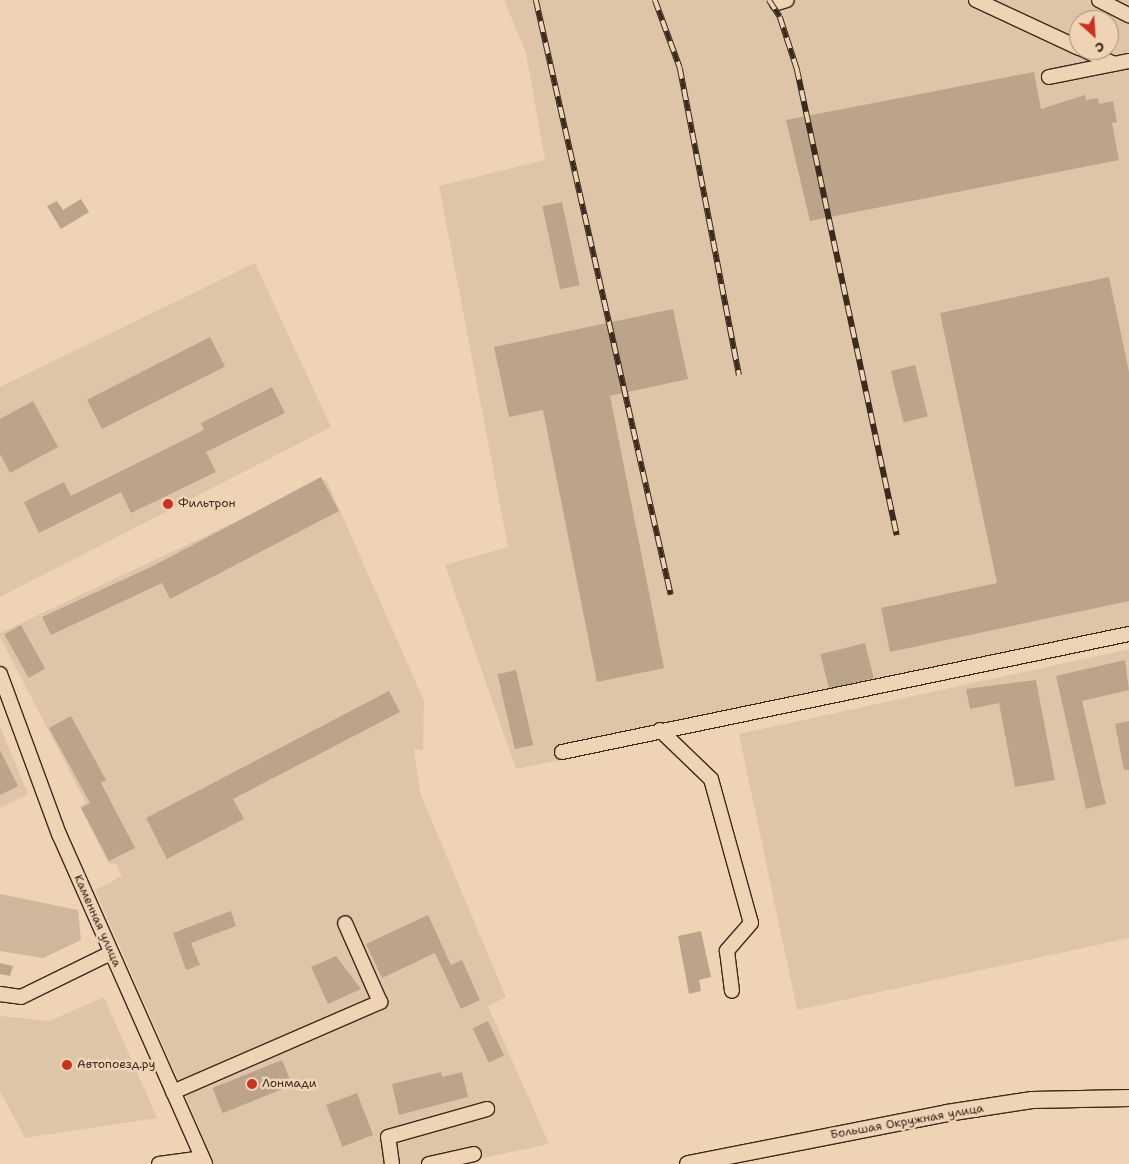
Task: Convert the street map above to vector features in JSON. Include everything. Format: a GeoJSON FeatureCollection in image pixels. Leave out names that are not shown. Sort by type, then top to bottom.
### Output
{"type":"FeatureCollection","features":[{"type":"Feature","properties":{"kind":"main road","name":"Большая Окружная улица"},"geometry":{"type":"LineString","coordinates":[[688,1164],[947,1113],[1032,1100],[1129,1098]]}},
{"type":"Feature","properties":{"kind":"street"},"geometry":{"type":"LineString","coordinates":[[976,0],[1069,43]]}},
{"type":"Feature","properties":{"kind":"street"},"geometry":{"type":"LineString","coordinates":[[1099,0],[1129,15]]}},
{"type":"Feature","properties":{"kind":"street"},"geometry":{"type":"LineString","coordinates":[[1105,60],[1114,64]]}},
{"type":"Feature","properties":{"kind":"street"},"geometry":{"type":"LineString","coordinates":[[1050,77],[1129,61]]}},
{"type":"Feature","properties":{"kind":"street"},"geometry":{"type":"LineString","coordinates":[[562,752],[660,730],[1129,634]]}},
{"type":"Feature","properties":{"kind":"street","name":"Каменная улица"},"geometry":{"type":"LineString","coordinates":[[0,674],[59,834],[204,1161]]}},
{"type":"Feature","properties":{"kind":"street"},"geometry":{"type":"LineString","coordinates":[[660,730],[711,778],[751,923],[727,951],[732,991]]}},
{"type":"Feature","properties":{"kind":"street"},"geometry":{"type":"LineString","coordinates":[[173,1092],[380,1002],[345,923]]}},
{"type":"Feature","properties":{"kind":"street"},"geometry":{"type":"LineString","coordinates":[[0,994],[20,997],[111,953]]}},
{"type":"Feature","properties":{"kind":"street"},"geometry":{"type":"LineString","coordinates":[[392,1164],[388,1137],[486,1109]]}},
{"type":"Feature","properties":{"kind":"street"},"geometry":{"type":"LineString","coordinates":[[429,1164],[474,1154]]}},
{"type":"Feature","properties":{"kind":"street"},"geometry":{"type":"LineString","coordinates":[[168,1163],[204,1161]]}},
{"type":"Feature","properties":{"kind":"shaded area"},"geometry":{"type":"Polygon","coordinates":[[[504,0],[1129,0],[1129,643],[516,769],[445,565],[508,547],[439,186],[545,160],[526,53],[504,0]]]}},
{"type":"Feature","properties":{"kind":"shaded area"},"geometry":{"type":"Polygon","coordinates":[[[255,263],[331,427],[0,597],[0,387],[255,263]]]}},
{"type":"Feature","properties":{"kind":"shaded area"},"geometry":{"type":"Polygon","coordinates":[[[326,479],[424,701],[423,750],[414,749],[420,793],[506,997],[488,1006],[549,1144],[455,1164],[215,1164],[95,890],[122,876],[116,864],[108,863],[80,806],[86,803],[0,637],[0,633],[326,479]]]}},
{"type":"Feature","properties":{"kind":"shaded area"},"geometry":{"type":"Polygon","coordinates":[[[1129,649],[1129,938],[797,1010],[739,734],[1129,649]]]}},
{"type":"Feature","properties":{"kind":"shaded area"},"geometry":{"type":"Polygon","coordinates":[[[0,726],[28,794],[0,808],[0,726]]]}},
{"type":"Feature","properties":{"kind":"shaded area"},"geometry":{"type":"Polygon","coordinates":[[[0,894],[78,910],[81,940],[43,958],[0,951],[0,894]]]}},
{"type":"Feature","properties":{"kind":"shaded area","name":"Автопоезд.ру"},"geometry":{"type":"Polygon","coordinates":[[[104,997],[157,1118],[25,1138],[0,1091],[0,1016],[49,1021],[104,997]]]}},
{"type":"Feature","properties":{"kind":"building"},"geometry":{"type":"Polygon","coordinates":[[[1034,72],[1041,109],[1085,95],[1086,100],[1098,98],[1099,104],[1113,101],[1117,122],[1112,123],[1119,160],[810,221],[786,120],[1034,72]]]}},
{"type":"Feature","properties":{"kind":"building"},"geometry":{"type":"Polygon","coordinates":[[[81,199],[89,212],[61,229],[47,206],[57,201],[63,210],[81,199]]]}},
{"type":"Feature","properties":{"kind":"building"},"geometry":{"type":"Polygon","coordinates":[[[562,202],[580,285],[560,289],[542,206],[562,202]]]}},
{"type":"Feature","properties":{"kind":"building"},"geometry":{"type":"Polygon","coordinates":[[[1109,277],[1129,372],[1129,601],[890,652],[881,608],[997,583],[940,313],[1109,277]]]}},
{"type":"Feature","properties":{"kind":"building"},"geometry":{"type":"Polygon","coordinates":[[[673,309],[688,379],[610,396],[664,668],[597,682],[543,410],[509,417],[494,347],[673,309]]]}},
{"type":"Feature","properties":{"kind":"building"},"geometry":{"type":"Polygon","coordinates":[[[210,337],[225,366],[102,429],[87,400],[210,337]]]}},
{"type":"Feature","properties":{"kind":"building"},"geometry":{"type":"Polygon","coordinates":[[[915,365],[928,416],[904,422],[891,371],[915,365]]]}},
{"type":"Feature","properties":{"kind":"building"},"geometry":{"type":"Polygon","coordinates":[[[272,387],[285,413],[206,452],[216,472],[131,513],[121,492],[39,533],[24,502],[64,482],[71,496],[204,430],[201,423],[272,387]]]}},
{"type":"Feature","properties":{"kind":"building"},"geometry":{"type":"Polygon","coordinates":[[[33,401],[58,447],[10,473],[0,454],[0,419],[33,401]]]}},
{"type":"Feature","properties":{"kind":"building"},"geometry":{"type":"Polygon","coordinates":[[[321,477],[339,511],[170,599],[162,583],[51,635],[42,617],[153,566],[321,477]]]}},
{"type":"Feature","properties":{"kind":"building"},"geometry":{"type":"Polygon","coordinates":[[[21,625],[45,669],[29,678],[4,634],[21,625]]]}},
{"type":"Feature","properties":{"kind":"building"},"geometry":{"type":"Polygon","coordinates":[[[865,643],[874,678],[829,689],[820,654],[865,643]]]}},
{"type":"Feature","properties":{"kind":"building"},"geometry":{"type":"Polygon","coordinates":[[[1125,660],[1129,690],[1082,701],[1106,804],[1086,809],[1056,676],[1125,660]]]}},
{"type":"Feature","properties":{"kind":"building"},"geometry":{"type":"Polygon","coordinates":[[[516,670],[533,745],[515,749],[497,674],[516,670]]]}},
{"type":"Feature","properties":{"kind":"building"},"geometry":{"type":"Polygon","coordinates":[[[1036,680],[1055,780],[1015,787],[999,703],[970,709],[966,689],[1036,680]]]}},
{"type":"Feature","properties":{"kind":"building"},"geometry":{"type":"Polygon","coordinates":[[[389,691],[400,712],[233,799],[244,819],[167,859],[146,818],[389,691]]]}},
{"type":"Feature","properties":{"kind":"building"},"geometry":{"type":"Polygon","coordinates":[[[71,716],[106,780],[101,783],[135,848],[109,861],[81,808],[90,803],[49,728],[71,716]]]}},
{"type":"Feature","properties":{"kind":"building"},"geometry":{"type":"Polygon","coordinates":[[[1129,721],[1129,770],[1124,770],[1115,724],[1129,721]]]}},
{"type":"Feature","properties":{"kind":"building"},"geometry":{"type":"Polygon","coordinates":[[[0,750],[18,786],[0,795],[0,750]]]}},
{"type":"Feature","properties":{"kind":"building"},"geometry":{"type":"Polygon","coordinates":[[[231,911],[236,926],[191,943],[200,965],[186,970],[173,933],[231,911]]]}},
{"type":"Feature","properties":{"kind":"building"},"geometry":{"type":"Polygon","coordinates":[[[428,915],[451,965],[462,960],[480,1000],[461,1009],[435,953],[382,978],[366,944],[428,915]]]}},
{"type":"Feature","properties":{"kind":"building"},"geometry":{"type":"Polygon","coordinates":[[[701,931],[711,977],[699,980],[701,991],[689,994],[678,936],[701,931]]]}},
{"type":"Feature","properties":{"kind":"building"},"geometry":{"type":"Polygon","coordinates":[[[336,956],[361,989],[328,1004],[311,967],[336,956]]]}},
{"type":"Feature","properties":{"kind":"building"},"geometry":{"type":"Polygon","coordinates":[[[0,963],[13,966],[10,976],[0,974],[0,963]]]}},
{"type":"Feature","properties":{"kind":"building"},"geometry":{"type":"Polygon","coordinates":[[[488,1021],[504,1055],[489,1063],[473,1028],[488,1021]]]}},
{"type":"Feature","properties":{"kind":"building"},"geometry":{"type":"Polygon","coordinates":[[[282,1060],[292,1085],[223,1113],[212,1088],[282,1060]]]}},
{"type":"Feature","properties":{"kind":"building"},"geometry":{"type":"Polygon","coordinates":[[[441,1072],[442,1077],[462,1072],[468,1097],[399,1115],[392,1084],[441,1072]]]}},
{"type":"Feature","properties":{"kind":"building"},"geometry":{"type":"Polygon","coordinates":[[[357,1093],[373,1135],[342,1147],[326,1105],[357,1093]]]}},
{"type":"Feature","properties":{"kind":"railway"},"geometry":{"type":"LineString","coordinates":[[536,0],[671,595]]}},
{"type":"Feature","properties":{"kind":"railway"},"geometry":{"type":"LineString","coordinates":[[655,0],[680,68],[739,375]]}},
{"type":"Feature","properties":{"kind":"railway"},"geometry":{"type":"LineString","coordinates":[[769,0],[780,17],[797,69],[897,535]]}},
{"type":"Feature","properties":{"kind":"place","name":"Фильтрон"},"geometry":{"type":"Point","coordinates":[168,504]}},
{"type":"Feature","properties":{"kind":"place","name":"Автопоезд.ру"},"geometry":{"type":"Point","coordinates":[67,1065]}},
{"type":"Feature","properties":{"kind":"place","name":"Лонмади"},"geometry":{"type":"Point","coordinates":[252,1084]}}]}
